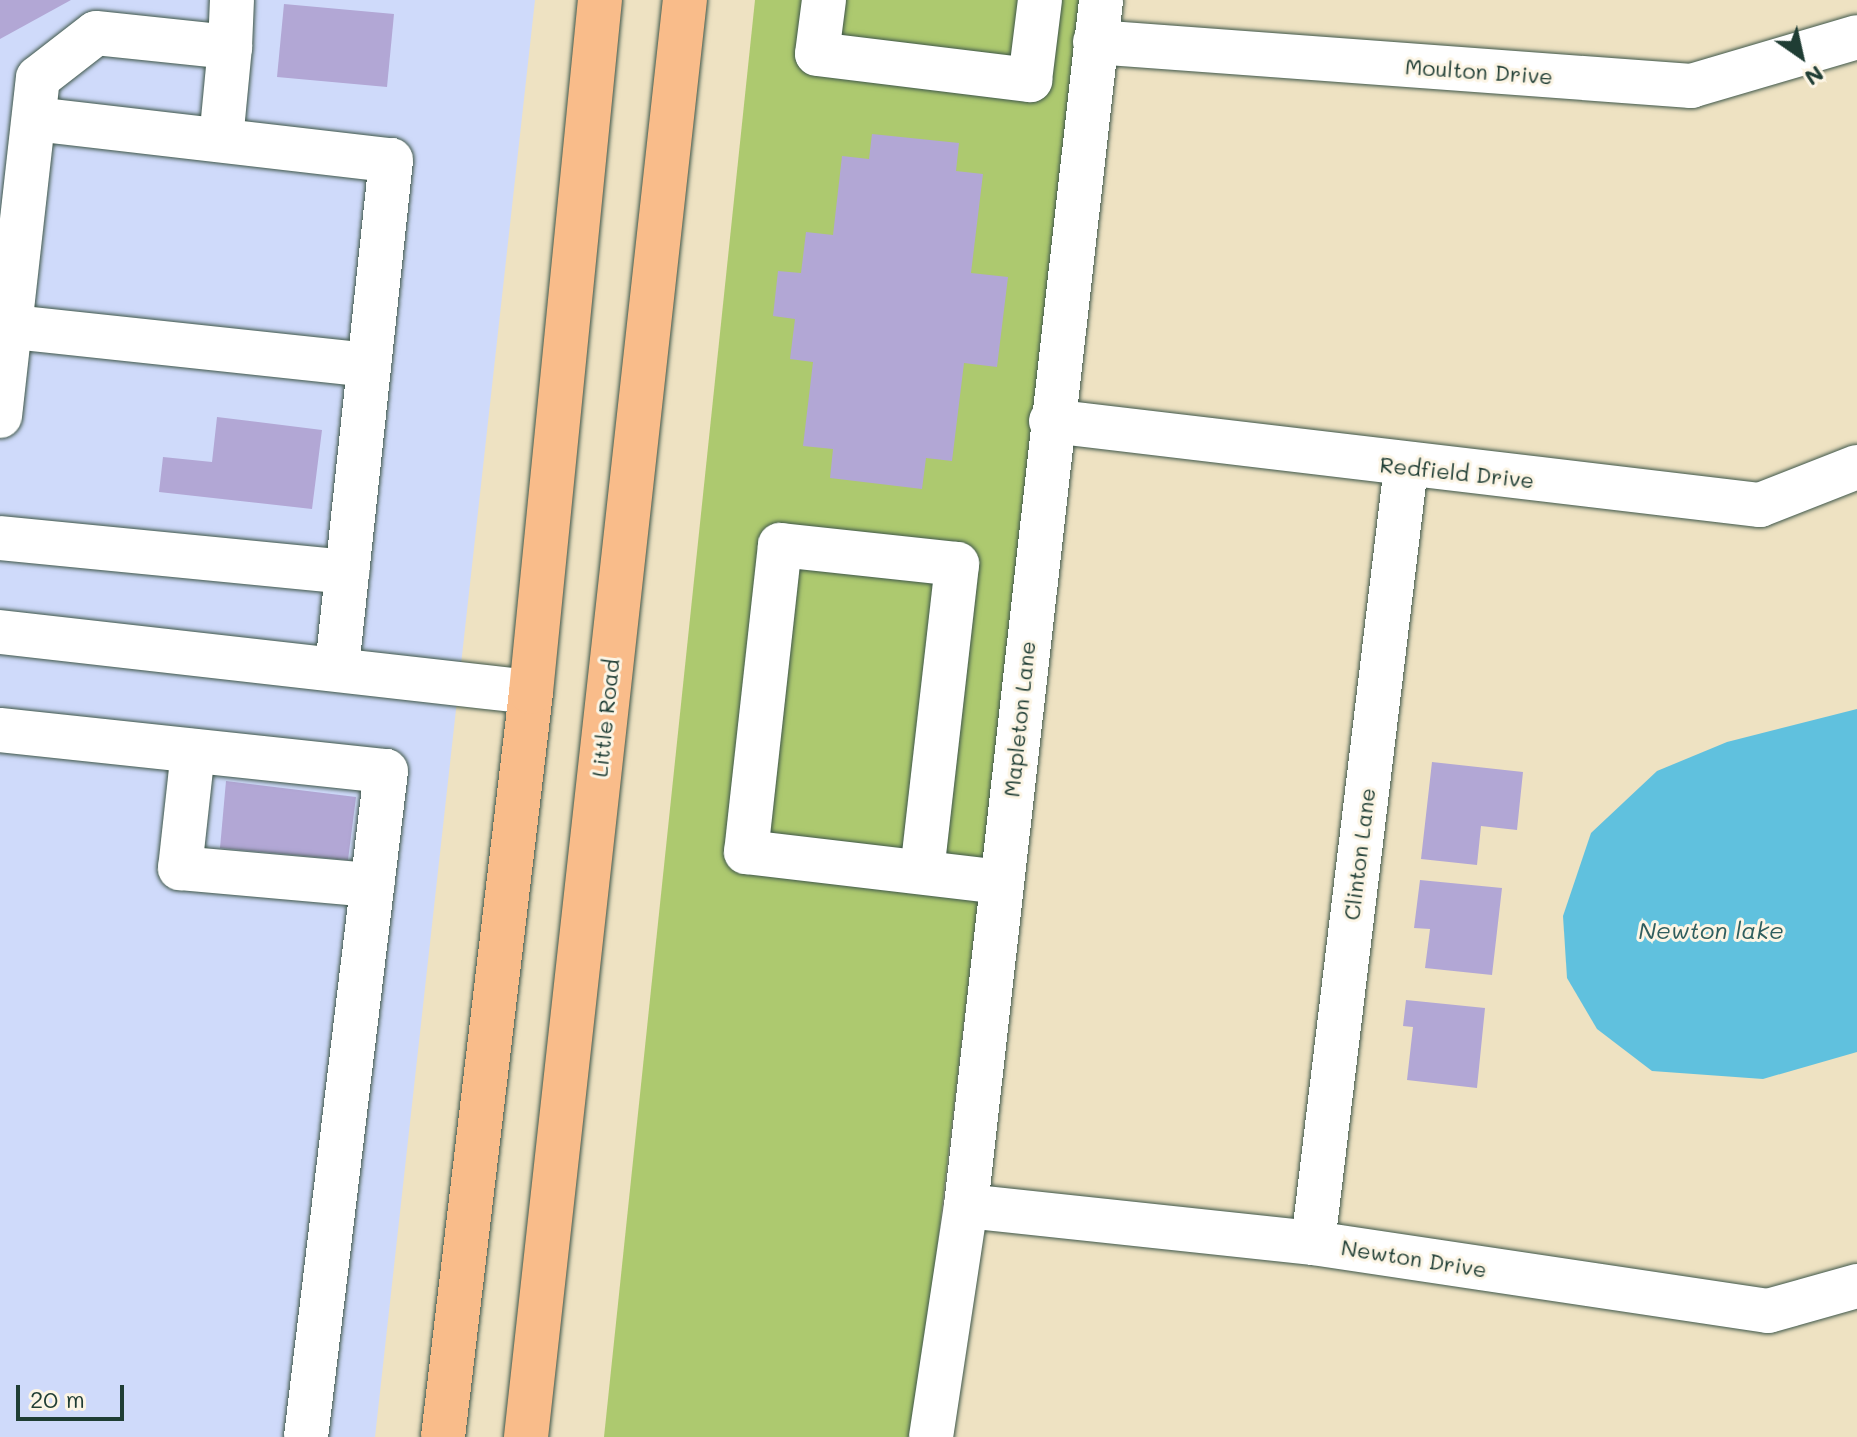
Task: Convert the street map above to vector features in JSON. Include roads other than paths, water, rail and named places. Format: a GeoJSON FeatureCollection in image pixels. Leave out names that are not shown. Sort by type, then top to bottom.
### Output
{"type":"FeatureCollection","features":[{"type":"Feature","properties":{"kind":"main road"},"geometry":{"type":"LineString","coordinates":[[443,1437],[531,692],[600,0]]}},
{"type":"Feature","properties":{"kind":"main road","name":"Little Road"},"geometry":{"type":"LineString","coordinates":[[526,1437],[685,0]]}},
{"type":"Feature","properties":{"kind":"street"},"geometry":{"type":"LineString","coordinates":[[221,140],[232,0]]}},
{"type":"Feature","properties":{"kind":"street"},"geometry":{"type":"LineString","coordinates":[[824,0],[817,54],[1030,80],[1040,0]]}},
{"type":"Feature","properties":{"kind":"street","name":"Moulton Drive"},"geometry":{"type":"LineString","coordinates":[[1098,21],[1691,86],[1857,37]]}},
{"type":"Feature","properties":{"kind":"street","name":"Mapleton Lane"},"geometry":{"type":"LineString","coordinates":[[931,1437],[966,1206],[1051,421],[1098,21]]}},
{"type":"Feature","properties":{"kind":"street"},"geometry":{"type":"LineString","coordinates":[[0,416],[13,327],[38,78],[96,33],[230,47]]}},
{"type":"Feature","properties":{"kind":"street"},"geometry":{"type":"LineString","coordinates":[[34,119],[391,160],[337,668]]}},
{"type":"Feature","properties":{"kind":"street"},"geometry":{"type":"LineString","coordinates":[[13,327],[369,365]]}},
{"type":"Feature","properties":{"kind":"street","name":"Redfield Drive"},"geometry":{"type":"LineString","coordinates":[[1051,421],[1406,466],[1760,505],[1857,467]]}},
{"type":"Feature","properties":{"kind":"street","name":"Clinton Lane"},"geometry":{"type":"LineString","coordinates":[[1313,1243],[1406,466]]}},
{"type":"Feature","properties":{"kind":"street"},"geometry":{"type":"LineString","coordinates":[[0,538],[347,572]]}},
{"type":"Feature","properties":{"kind":"street"},"geometry":{"type":"LineString","coordinates":[[922,872],[957,564],[780,545],[746,852],[1001,882]]}},
{"type":"Feature","properties":{"kind":"street"},"geometry":{"type":"LineString","coordinates":[[0,632],[531,692]]}},
{"type":"Feature","properties":{"kind":"street"},"geometry":{"type":"LineString","coordinates":[[0,730],[386,771],[306,1437]]}},
{"type":"Feature","properties":{"kind":"street"},"geometry":{"type":"LineString","coordinates":[[193,751],[180,868],[372,885]]}},
{"type":"Feature","properties":{"kind":"street","name":"Newton Drive"},"geometry":{"type":"LineString","coordinates":[[966,1206],[1313,1243],[1768,1311],[1857,1286]]}},
{"type":"Feature","properties":{"kind":"water","name":"Newton lake"},"geometry":{"type":"Polygon","coordinates":[[[1857,709],[1857,1052],[1763,1079],[1652,1071],[1597,1029],[1567,978],[1563,916],[1591,833],[1657,771],[1727,742],[1857,709]]]}}]}
